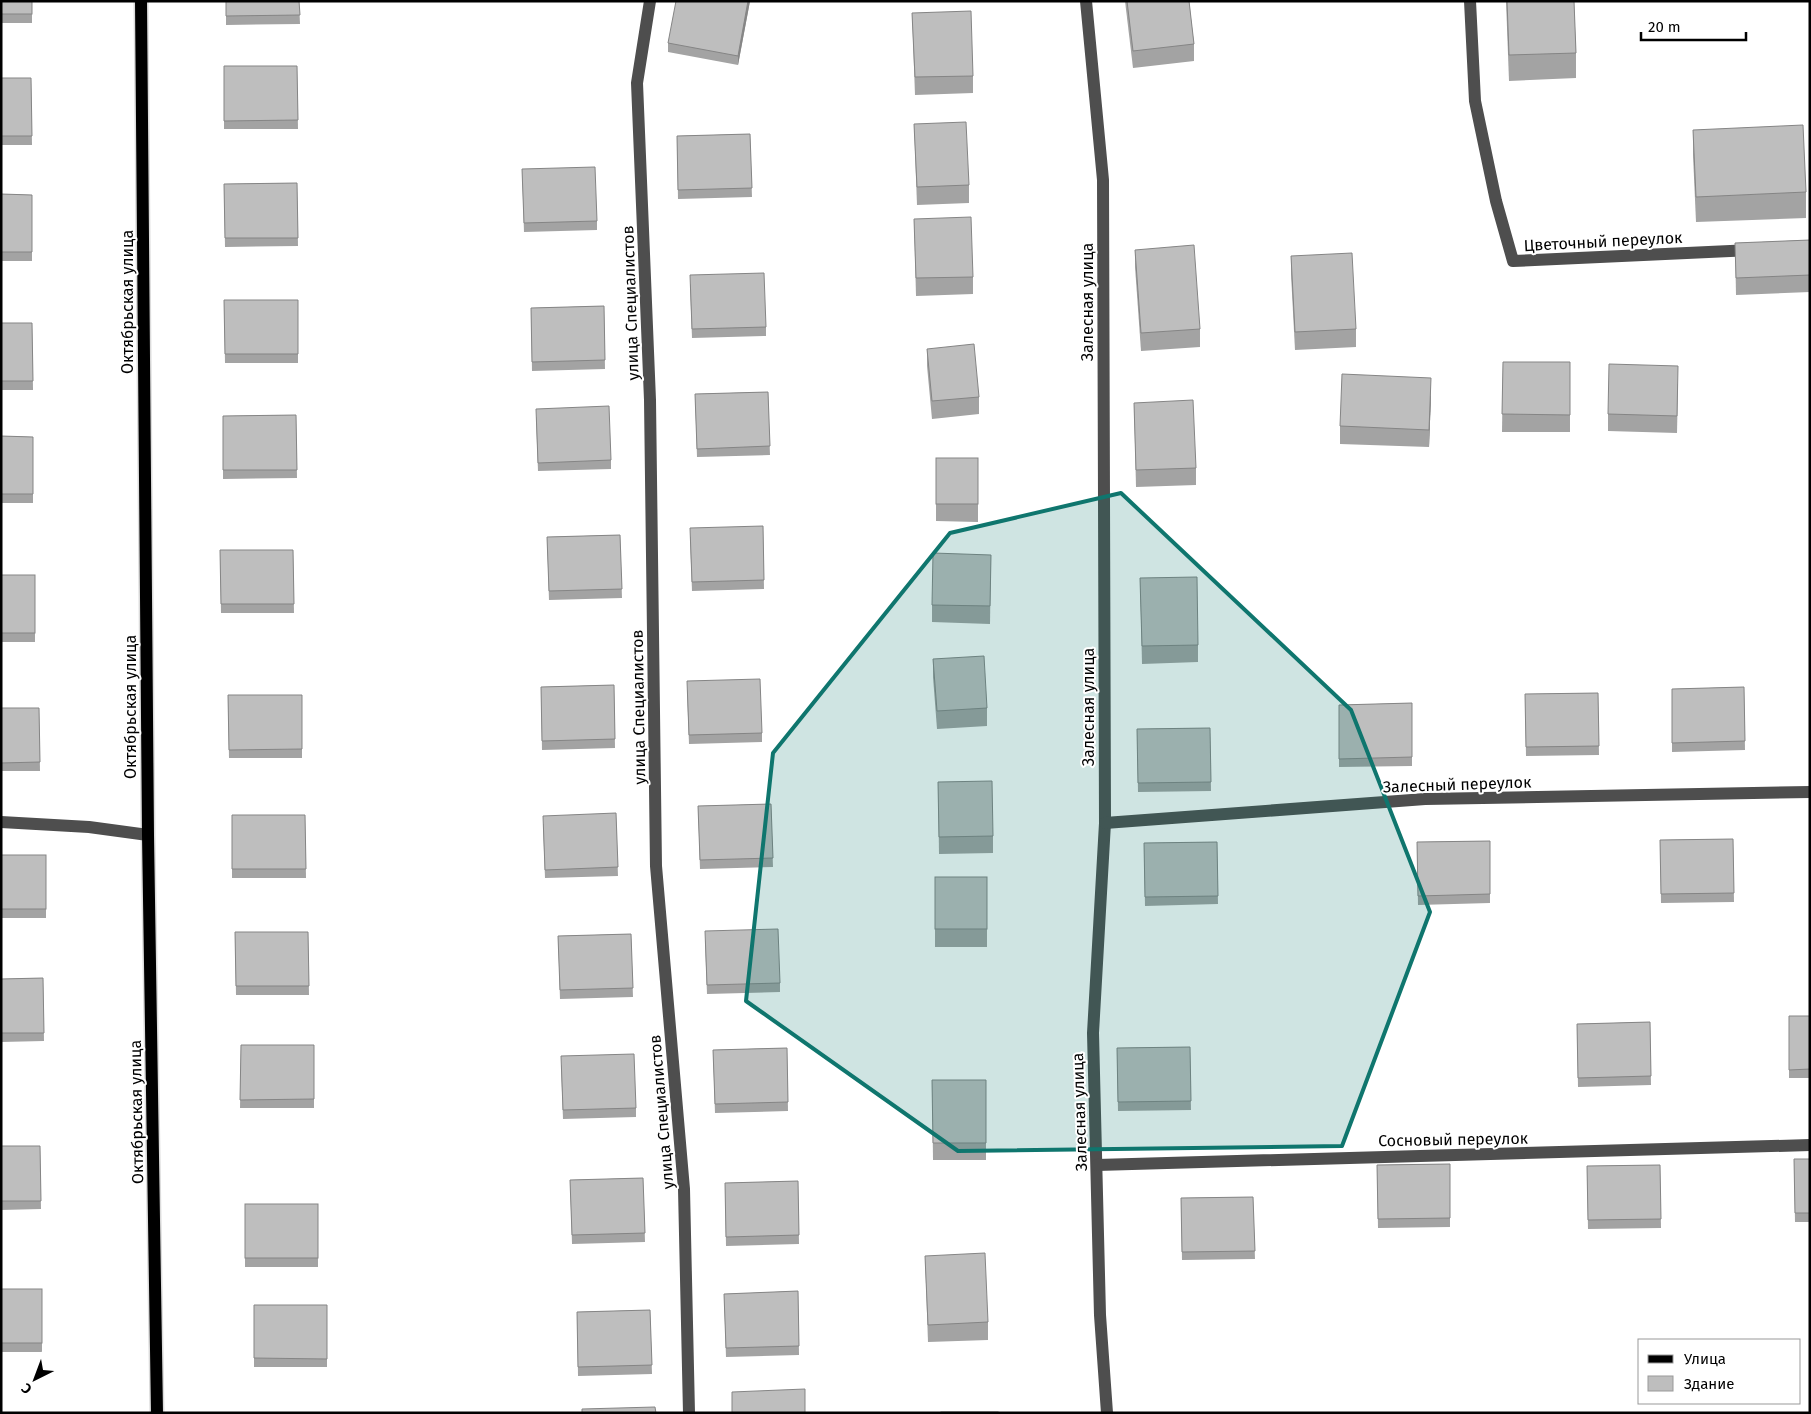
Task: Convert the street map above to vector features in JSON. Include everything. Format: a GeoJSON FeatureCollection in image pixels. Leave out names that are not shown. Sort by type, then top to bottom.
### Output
{"type":"FeatureCollection","features":[{"type":"Feature","properties":{"kind":"main road","name":"Октябрьская улица"},"geometry":{"type":"LineString","coordinates":[[141,1],[148,835],[157,1413]]}},
{"type":"Feature","properties":{"kind":"street","name":"улица Специалистов"},"geometry":{"type":"LineString","coordinates":[[650,1],[637,83],[650,400],[656,866],[684,1189],[689,1413]]}},
{"type":"Feature","properties":{"kind":"street","name":"Залесная улица"},"geometry":{"type":"LineString","coordinates":[[1086,1],[1103,180],[1105,823],[1093,1033],[1100,1315],[1107,1413]]}},
{"type":"Feature","properties":{"kind":"street","name":"Цветочный переулок"},"geometry":{"type":"LineString","coordinates":[[1470,1],[1475,102],[1496,201],[1513,261],[1760,249]]}},
{"type":"Feature","properties":{"kind":"street","name":"Залесный переулок"},"geometry":{"type":"LineString","coordinates":[[1105,823],[1425,799],[1810,792]]}},
{"type":"Feature","properties":{"kind":"street"},"geometry":{"type":"LineString","coordinates":[[1,822],[89,827],[148,835]]}},
{"type":"Feature","properties":{"kind":"street","name":"Сосновый переулок"},"geometry":{"type":"LineString","coordinates":[[1097,1165],[1810,1145]]}},
{"type":"Feature","properties":{"kind":"highlighted area"},"geometry":{"type":"Polygon","coordinates":[[[1121,493],[1351,710],[1430,912],[1342,1146],[958,1151],[746,1001],[773,753],[950,533],[1121,493]]]}},
{"type":"Feature","properties":{"kind":"building"},"geometry":{"type":"Polygon","coordinates":[[[1,1],[32,1],[32,14],[1,14],[1,1]]]}},
{"type":"Feature","properties":{"kind":"building"},"geometry":{"type":"Polygon","coordinates":[[[226,1],[299,1],[300,15],[226,16],[226,1]]]}},
{"type":"Feature","properties":{"kind":"building"},"geometry":{"type":"Polygon","coordinates":[[[676,1],[748,1],[738,56],[668,43],[676,1]]]}},
{"type":"Feature","properties":{"kind":"building"},"geometry":{"type":"Polygon","coordinates":[[[1127,1],[1189,1],[1194,44],[1133,51],[1127,1]]]}},
{"type":"Feature","properties":{"kind":"building"},"geometry":{"type":"Polygon","coordinates":[[[1507,1],[1574,1],[1576,53],[1509,55],[1507,1]]]}},
{"type":"Feature","properties":{"kind":"building"},"geometry":{"type":"Polygon","coordinates":[[[971,11],[973,76],[915,77],[912,13],[971,11]]]}},
{"type":"Feature","properties":{"kind":"building"},"geometry":{"type":"Polygon","coordinates":[[[224,66],[297,66],[298,120],[224,121],[224,66]]]}},
{"type":"Feature","properties":{"kind":"building"},"geometry":{"type":"Polygon","coordinates":[[[1,78],[31,78],[32,136],[1,136],[1,78]]]}},
{"type":"Feature","properties":{"kind":"building"},"geometry":{"type":"Polygon","coordinates":[[[966,122],[969,185],[917,187],[914,124],[966,122]]]}},
{"type":"Feature","properties":{"kind":"building"},"geometry":{"type":"Polygon","coordinates":[[[1803,125],[1806,192],[1696,197],[1693,130],[1803,125]]]}},
{"type":"Feature","properties":{"kind":"building"},"geometry":{"type":"Polygon","coordinates":[[[750,134],[752,188],[678,190],[677,136],[750,134]]]}},
{"type":"Feature","properties":{"kind":"building"},"geometry":{"type":"Polygon","coordinates":[[[595,167],[597,221],[524,223],[522,169],[595,167]]]}},
{"type":"Feature","properties":{"kind":"building"},"geometry":{"type":"Polygon","coordinates":[[[297,183],[298,238],[225,238],[224,184],[297,183]]]}},
{"type":"Feature","properties":{"kind":"building"},"geometry":{"type":"Polygon","coordinates":[[[1,194],[32,195],[32,252],[1,252],[1,194]]]}},
{"type":"Feature","properties":{"kind":"building"},"geometry":{"type":"Polygon","coordinates":[[[971,217],[973,277],[916,278],[914,219],[971,217]]]}},
{"type":"Feature","properties":{"kind":"building"},"geometry":{"type":"Polygon","coordinates":[[[1810,240],[1810,275],[1736,278],[1735,243],[1810,240]]]}},
{"type":"Feature","properties":{"kind":"building"},"geometry":{"type":"Polygon","coordinates":[[[1194,245],[1200,329],[1141,333],[1135,250],[1194,245]]]}},
{"type":"Feature","properties":{"kind":"building"},"geometry":{"type":"Polygon","coordinates":[[[1352,253],[1356,329],[1295,332],[1291,256],[1352,253]]]}},
{"type":"Feature","properties":{"kind":"building"},"geometry":{"type":"Polygon","coordinates":[[[764,273],[766,327],[692,329],[690,275],[764,273]]]}},
{"type":"Feature","properties":{"kind":"building"},"geometry":{"type":"Polygon","coordinates":[[[224,300],[298,300],[298,354],[225,354],[224,300]]]}},
{"type":"Feature","properties":{"kind":"building"},"geometry":{"type":"Polygon","coordinates":[[[604,306],[605,360],[532,362],[531,308],[604,306]]]}},
{"type":"Feature","properties":{"kind":"building"},"geometry":{"type":"Polygon","coordinates":[[[1,323],[32,323],[33,381],[1,381],[1,323]]]}},
{"type":"Feature","properties":{"kind":"building"},"geometry":{"type":"Polygon","coordinates":[[[974,344],[979,397],[932,401],[927,349],[974,344]]]}},
{"type":"Feature","properties":{"kind":"building"},"geometry":{"type":"Polygon","coordinates":[[[1503,362],[1570,362],[1570,415],[1502,414],[1503,362]]]}},
{"type":"Feature","properties":{"kind":"building"},"geometry":{"type":"Polygon","coordinates":[[[1609,364],[1678,366],[1677,416],[1608,414],[1609,364]]]}},
{"type":"Feature","properties":{"kind":"building"},"geometry":{"type":"Polygon","coordinates":[[[1342,374],[1431,378],[1429,430],[1340,426],[1342,374]]]}},
{"type":"Feature","properties":{"kind":"building"},"geometry":{"type":"Polygon","coordinates":[[[768,392],[770,446],[697,449],[695,394],[768,392]]]}},
{"type":"Feature","properties":{"kind":"building"},"geometry":{"type":"Polygon","coordinates":[[[1193,400],[1196,468],[1136,470],[1134,403],[1193,400]]]}},
{"type":"Feature","properties":{"kind":"building"},"geometry":{"type":"Polygon","coordinates":[[[609,406],[611,460],[538,463],[536,409],[609,406]]]}},
{"type":"Feature","properties":{"kind":"building"},"geometry":{"type":"Polygon","coordinates":[[[296,415],[297,470],[223,470],[223,416],[296,415]]]}},
{"type":"Feature","properties":{"kind":"building"},"geometry":{"type":"Polygon","coordinates":[[[1,436],[33,437],[33,494],[1,494],[1,436]]]}},
{"type":"Feature","properties":{"kind":"building"},"geometry":{"type":"Polygon","coordinates":[[[936,458],[978,458],[978,504],[936,504],[936,458]]]}},
{"type":"Feature","properties":{"kind":"building"},"geometry":{"type":"Polygon","coordinates":[[[763,526],[764,580],[692,582],[690,528],[763,526]]]}},
{"type":"Feature","properties":{"kind":"building"},"geometry":{"type":"Polygon","coordinates":[[[620,535],[622,589],[549,591],[547,537],[620,535]]]}},
{"type":"Feature","properties":{"kind":"building"},"geometry":{"type":"Polygon","coordinates":[[[220,550],[293,550],[294,604],[221,604],[220,550]]]}},
{"type":"Feature","properties":{"kind":"building"},"geometry":{"type":"Polygon","coordinates":[[[933,553],[991,555],[990,606],[932,605],[933,553]]]}},
{"type":"Feature","properties":{"kind":"building"},"geometry":{"type":"Polygon","coordinates":[[[1,575],[35,575],[35,633],[1,633],[1,575]]]}},
{"type":"Feature","properties":{"kind":"building"},"geometry":{"type":"Polygon","coordinates":[[[1197,577],[1198,645],[1142,646],[1140,578],[1197,577]]]}},
{"type":"Feature","properties":{"kind":"building"},"geometry":{"type":"Polygon","coordinates":[[[984,656],[987,708],[937,711],[933,659],[984,656]]]}},
{"type":"Feature","properties":{"kind":"building"},"geometry":{"type":"Polygon","coordinates":[[[760,679],[762,733],[689,735],[687,681],[760,679]]]}},
{"type":"Feature","properties":{"kind":"building"},"geometry":{"type":"Polygon","coordinates":[[[614,685],[615,739],[542,741],[541,687],[614,685]]]}},
{"type":"Feature","properties":{"kind":"building"},"geometry":{"type":"Polygon","coordinates":[[[1744,687],[1745,741],[1672,743],[1672,689],[1744,687]]]}},
{"type":"Feature","properties":{"kind":"building"},"geometry":{"type":"Polygon","coordinates":[[[1598,693],[1599,746],[1526,747],[1525,694],[1598,693]]]}},
{"type":"Feature","properties":{"kind":"building"},"geometry":{"type":"Polygon","coordinates":[[[228,695],[302,695],[302,749],[229,750],[228,695]]]}},
{"type":"Feature","properties":{"kind":"building"},"geometry":{"type":"Polygon","coordinates":[[[1412,703],[1412,757],[1339,759],[1339,705],[1412,703]]]}},
{"type":"Feature","properties":{"kind":"building"},"geometry":{"type":"Polygon","coordinates":[[[1,708],[39,708],[40,762],[1,763],[1,708]]]}},
{"type":"Feature","properties":{"kind":"building"},"geometry":{"type":"Polygon","coordinates":[[[1210,728],[1211,782],[1138,783],[1137,729],[1210,728]]]}},
{"type":"Feature","properties":{"kind":"building"},"geometry":{"type":"Polygon","coordinates":[[[992,781],[993,836],[939,837],[938,782],[992,781]]]}},
{"type":"Feature","properties":{"kind":"building"},"geometry":{"type":"Polygon","coordinates":[[[771,804],[773,858],[700,860],[698,806],[771,804]]]}},
{"type":"Feature","properties":{"kind":"building"},"geometry":{"type":"Polygon","coordinates":[[[616,813],[618,867],[545,870],[543,816],[616,813]]]}},
{"type":"Feature","properties":{"kind":"building"},"geometry":{"type":"Polygon","coordinates":[[[232,815],[305,815],[306,869],[232,869],[232,815]]]}},
{"type":"Feature","properties":{"kind":"building"},"geometry":{"type":"Polygon","coordinates":[[[1733,839],[1734,893],[1661,894],[1660,840],[1733,839]]]}},
{"type":"Feature","properties":{"kind":"building"},"geometry":{"type":"Polygon","coordinates":[[[1490,841],[1490,894],[1418,896],[1417,842],[1490,841]]]}},
{"type":"Feature","properties":{"kind":"building"},"geometry":{"type":"Polygon","coordinates":[[[1217,842],[1218,896],[1145,897],[1144,843],[1217,842]]]}},
{"type":"Feature","properties":{"kind":"building"},"geometry":{"type":"Polygon","coordinates":[[[1,855],[46,855],[46,909],[1,909],[1,855]]]}},
{"type":"Feature","properties":{"kind":"building"},"geometry":{"type":"Polygon","coordinates":[[[935,877],[987,877],[987,929],[935,929],[935,877]]]}},
{"type":"Feature","properties":{"kind":"building"},"geometry":{"type":"Polygon","coordinates":[[[778,929],[780,983],[707,985],[705,931],[778,929]]]}},
{"type":"Feature","properties":{"kind":"building"},"geometry":{"type":"Polygon","coordinates":[[[235,932],[308,932],[309,986],[236,986],[235,932]]]}},
{"type":"Feature","properties":{"kind":"building"},"geometry":{"type":"Polygon","coordinates":[[[631,934],[633,988],[560,990],[558,936],[631,934]]]}},
{"type":"Feature","properties":{"kind":"building"},"geometry":{"type":"Polygon","coordinates":[[[43,978],[44,1033],[1,1033],[1,979],[43,978]]]}},
{"type":"Feature","properties":{"kind":"building"},"geometry":{"type":"Polygon","coordinates":[[[1789,1016],[1810,1016],[1810,1069],[1789,1070],[1789,1016]]]}},
{"type":"Feature","properties":{"kind":"building"},"geometry":{"type":"Polygon","coordinates":[[[1650,1022],[1651,1076],[1578,1078],[1577,1024],[1650,1022]]]}},
{"type":"Feature","properties":{"kind":"building"},"geometry":{"type":"Polygon","coordinates":[[[241,1045],[314,1045],[314,1099],[240,1100],[241,1045]]]}},
{"type":"Feature","properties":{"kind":"building"},"geometry":{"type":"Polygon","coordinates":[[[1190,1047],[1191,1101],[1118,1102],[1117,1048],[1190,1047]]]}},
{"type":"Feature","properties":{"kind":"building"},"geometry":{"type":"Polygon","coordinates":[[[787,1048],[788,1102],[715,1104],[713,1050],[787,1048]]]}},
{"type":"Feature","properties":{"kind":"building"},"geometry":{"type":"Polygon","coordinates":[[[634,1054],[636,1108],[563,1110],[561,1056],[634,1054]]]}},
{"type":"Feature","properties":{"kind":"building"},"geometry":{"type":"Polygon","coordinates":[[[932,1080],[986,1080],[986,1143],[933,1143],[932,1080]]]}},
{"type":"Feature","properties":{"kind":"building"},"geometry":{"type":"Polygon","coordinates":[[[1,1146],[40,1146],[41,1201],[1,1201],[1,1146]]]}},
{"type":"Feature","properties":{"kind":"building"},"geometry":{"type":"Polygon","coordinates":[[[1794,1159],[1810,1159],[1810,1213],[1795,1213],[1794,1159]]]}},
{"type":"Feature","properties":{"kind":"building"},"geometry":{"type":"Polygon","coordinates":[[[1450,1164],[1450,1218],[1378,1219],[1377,1165],[1450,1164]]]}},
{"type":"Feature","properties":{"kind":"building"},"geometry":{"type":"Polygon","coordinates":[[[1660,1165],[1661,1219],[1588,1220],[1587,1166],[1660,1165]]]}},
{"type":"Feature","properties":{"kind":"building"},"geometry":{"type":"Polygon","coordinates":[[[643,1178],[645,1233],[572,1235],[570,1180],[643,1178]]]}},
{"type":"Feature","properties":{"kind":"building"},"geometry":{"type":"Polygon","coordinates":[[[798,1181],[799,1235],[726,1237],[725,1183],[798,1181]]]}},
{"type":"Feature","properties":{"kind":"building"},"geometry":{"type":"Polygon","coordinates":[[[1253,1197],[1255,1251],[1182,1252],[1181,1198],[1253,1197]]]}},
{"type":"Feature","properties":{"kind":"building"},"geometry":{"type":"Polygon","coordinates":[[[245,1204],[318,1204],[318,1258],[245,1258],[245,1204]]]}},
{"type":"Feature","properties":{"kind":"building"},"geometry":{"type":"Polygon","coordinates":[[[985,1253],[988,1322],[928,1325],[925,1256],[985,1253]]]}},
{"type":"Feature","properties":{"kind":"building"},"geometry":{"type":"Polygon","coordinates":[[[1,1289],[42,1289],[42,1343],[1,1343],[1,1289]]]}},
{"type":"Feature","properties":{"kind":"building"},"geometry":{"type":"Polygon","coordinates":[[[798,1291],[799,1346],[726,1348],[724,1294],[798,1291]]]}},
{"type":"Feature","properties":{"kind":"building"},"geometry":{"type":"Polygon","coordinates":[[[254,1305],[327,1305],[327,1359],[254,1358],[254,1305]]]}},
{"type":"Feature","properties":{"kind":"building"},"geometry":{"type":"Polygon","coordinates":[[[650,1310],[652,1365],[578,1367],[577,1312],[650,1310]]]}},
{"type":"Feature","properties":{"kind":"building"},"geometry":{"type":"Polygon","coordinates":[[[805,1389],[805,1413],[732,1413],[732,1392],[805,1389]]]}},
{"type":"Feature","properties":{"kind":"building"},"geometry":{"type":"Polygon","coordinates":[[[655,1407],[656,1413],[582,1413],[582,1409],[655,1407]]]}},
{"type":"Feature","properties":{"kind":"building"},"geometry":{"type":"Polygon","coordinates":[[[998,1412],[998,1413],[941,1413],[998,1412]]]}}]}
